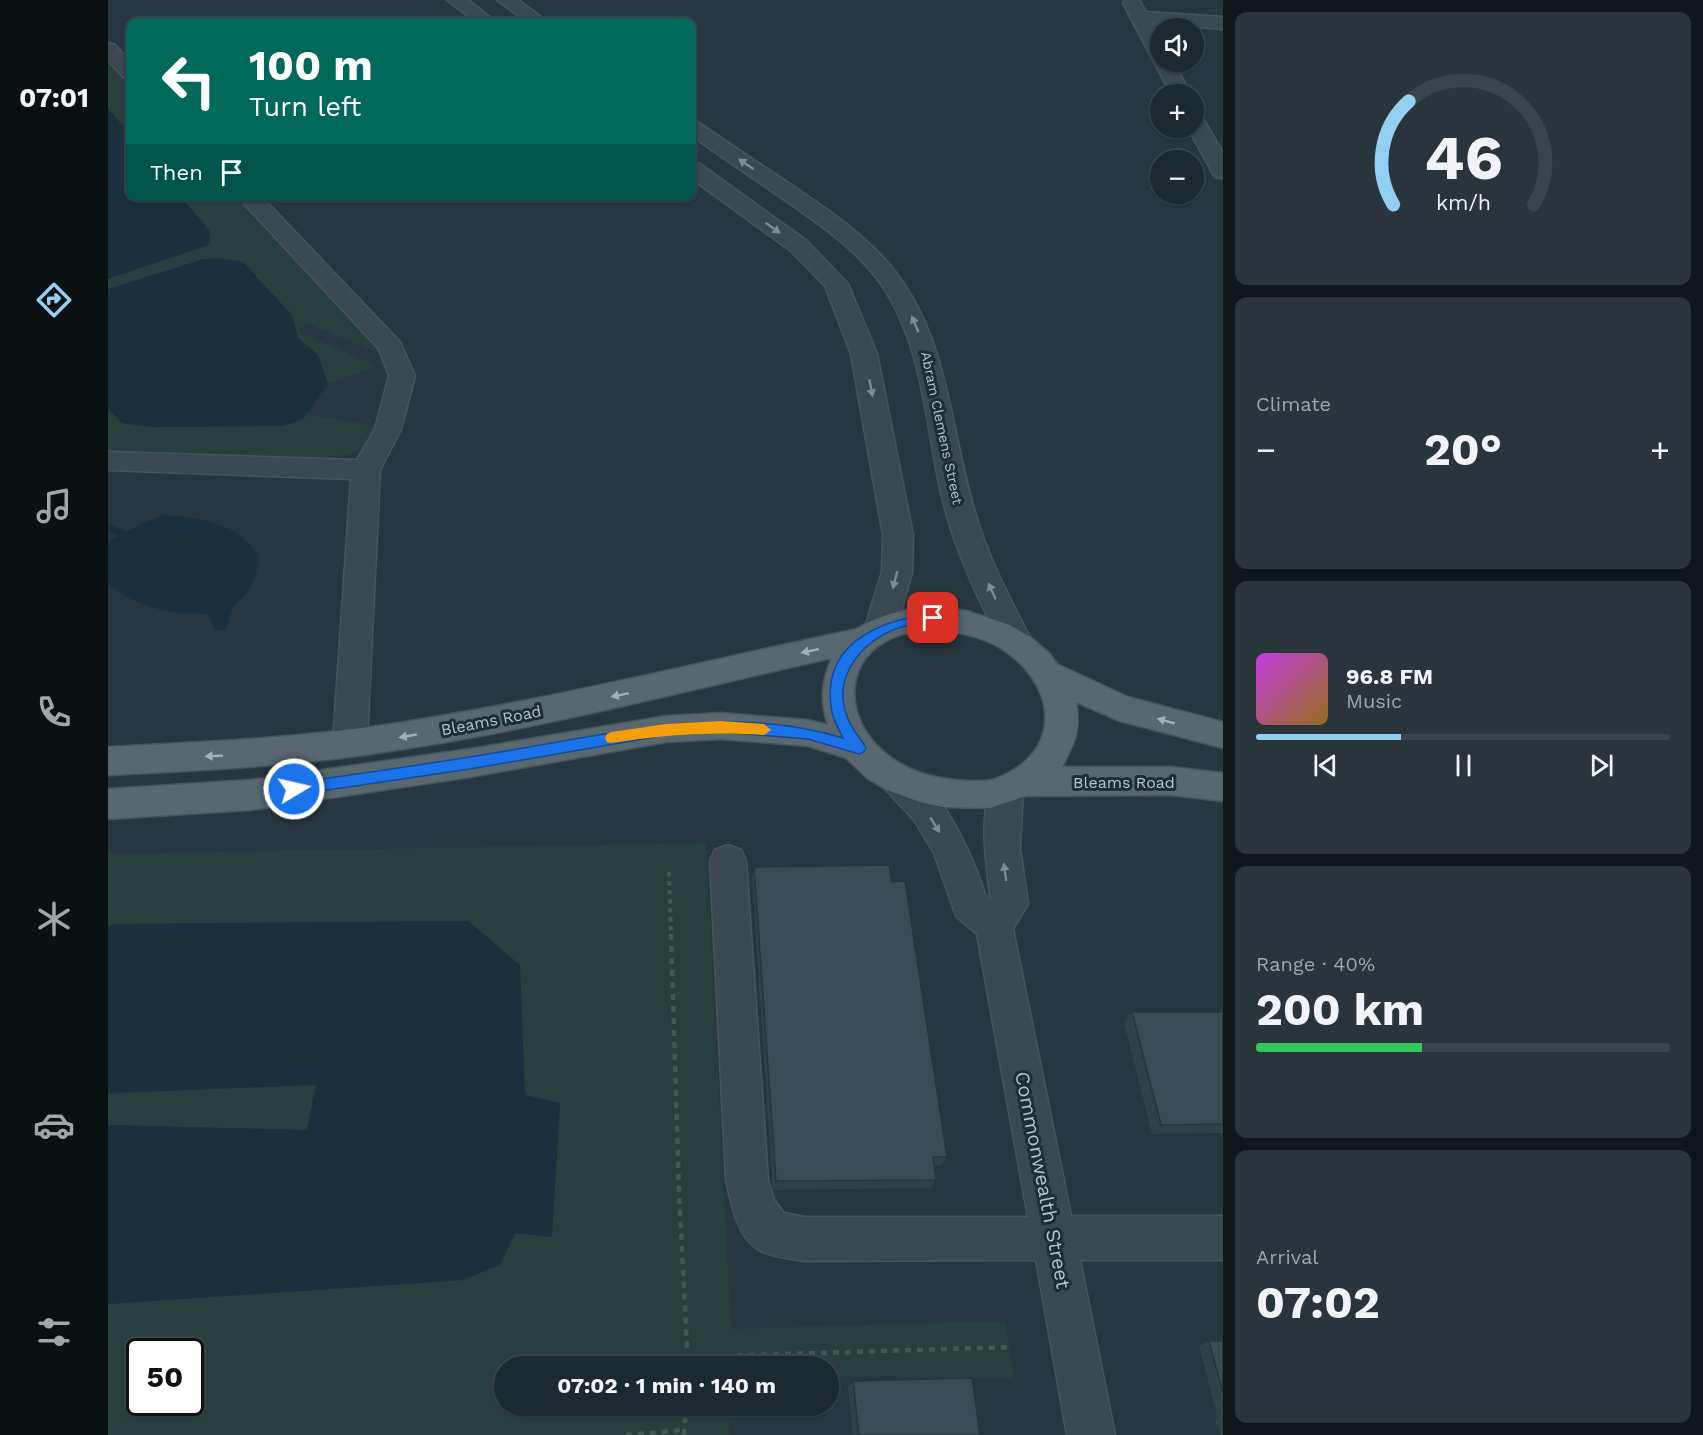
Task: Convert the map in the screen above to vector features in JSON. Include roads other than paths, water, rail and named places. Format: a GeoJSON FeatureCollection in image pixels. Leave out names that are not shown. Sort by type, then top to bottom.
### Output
{"type":"FeatureCollection","features":[{"type":"Feature","properties":{"kind":"main road"},"geometry":{"type":"LineString","coordinates":[[933,618],[962,621],[991,630],[1017,644],[1034,657],[1047,673],[1059,696],[1064,720],[1059,744],[1046,765],[1016,786],[971,796],[934,792],[898,780],[871,761],[850,739],[839,714],[837,688],[843,665],[858,645],[874,634],[905,621],[933,618]]}},
{"type":"Feature","properties":{"kind":"main road","name":"Bleams Road"},"geometry":{"type":"LineString","coordinates":[[108,761],[229,755],[395,738],[570,706],[874,634]]}},
{"type":"Feature","properties":{"kind":"main road"},"geometry":{"type":"LineString","coordinates":[[1047,673],[1120,708],[1223,735]]}},
{"type":"Feature","properties":{"kind":"main road"},"geometry":{"type":"LineString","coordinates":[[108,804],[250,795],[470,763],[666,729],[721,726],[808,733],[859,748]]}},
{"type":"Feature","properties":{"kind":"main road","name":"Bleams Road"},"geometry":{"type":"LineString","coordinates":[[1016,786],[1171,781],[1223,788]]}},
{"type":"Feature","properties":{"kind":"street"},"geometry":{"type":"LineString","coordinates":[[456,0],[482,18]]}},
{"type":"Feature","properties":{"kind":"street"},"geometry":{"type":"LineString","coordinates":[[506,0],[533,18]]}},
{"type":"Feature","properties":{"kind":"street"},"geometry":{"type":"LineString","coordinates":[[1131,0],[1150,36]]}},
{"type":"Feature","properties":{"kind":"street"},"geometry":{"type":"LineString","coordinates":[[1140,17],[1223,23]]}},
{"type":"Feature","properties":{"kind":"street"},"geometry":{"type":"LineString","coordinates":[[108,49],[126,69]]}},
{"type":"Feature","properties":{"kind":"street","name":"Abram Clemens Street"},"geometry":{"type":"LineString","coordinates":[[696,130],[838,228],[868,256],[909,308],[923,341],[938,395],[962,517],[971,546],[1017,644]]}},
{"type":"Feature","properties":{"kind":"street"},"geometry":{"type":"LineString","coordinates":[[1204,131],[1215,144],[1223,172]]}},
{"type":"Feature","properties":{"kind":"street"},"geometry":{"type":"LineString","coordinates":[[696,172],[799,246],[836,284],[864,354],[898,535],[897,572],[874,634]]}},
{"type":"Feature","properties":{"kind":"street"},"geometry":{"type":"LineString","coordinates":[[736,201],[777,185]]}},
{"type":"Feature","properties":{"kind":"street"},"geometry":{"type":"LineString","coordinates":[[253,201],[390,348],[402,376],[388,429],[366,470],[351,742]]}},
{"type":"Feature","properties":{"kind":"street"},"geometry":{"type":"LineString","coordinates":[[108,461],[366,470]]}},
{"type":"Feature","properties":{"kind":"street"},"geometry":{"type":"LineString","coordinates":[[898,780],[926,810],[949,846],[969,904],[994,925],[1010,904],[1002,848],[1016,786]]}},
{"type":"Feature","properties":{"kind":"street"},"geometry":{"type":"LineString","coordinates":[[728,861],[747,1180],[755,1211],[772,1233],[804,1239],[1223,1238]]}},
{"type":"Feature","properties":{"kind":"street","name":"Commonwealth Street"},"geometry":{"type":"LineString","coordinates":[[994,925],[1091,1435]]}},
{"type":"Feature","properties":{"kind":"water"},"geometry":{"type":"Polygon","coordinates":[[[108,108],[126,130],[126,201],[184,201],[209,230],[210,244],[108,279],[108,108]]]}},
{"type":"Feature","properties":{"kind":"water"},"geometry":{"type":"Polygon","coordinates":[[[218,258],[243,262],[292,315],[298,338],[318,355],[328,384],[303,419],[283,426],[151,427],[122,423],[108,409],[108,289],[204,259],[218,258]]]}},
{"type":"Feature","properties":{"kind":"water"},"geometry":{"type":"Polygon","coordinates":[[[164,515],[218,524],[240,536],[259,556],[256,575],[248,593],[232,607],[226,630],[214,630],[208,614],[176,612],[147,606],[114,589],[108,583],[108,542],[142,523],[164,515]]]}},
{"type":"Feature","properties":{"kind":"water"},"geometry":{"type":"Polygon","coordinates":[[[468,921],[520,965],[525,1095],[560,1103],[552,1237],[515,1233],[500,1265],[463,1280],[108,1304],[108,1125],[307,1130],[316,1085],[108,1093],[108,927],[114,924],[468,921]]]}},
{"type":"Feature","properties":{"kind":"waterway"},"geometry":{"type":"LineString","coordinates":[[108,528],[136,539]]}}]}
